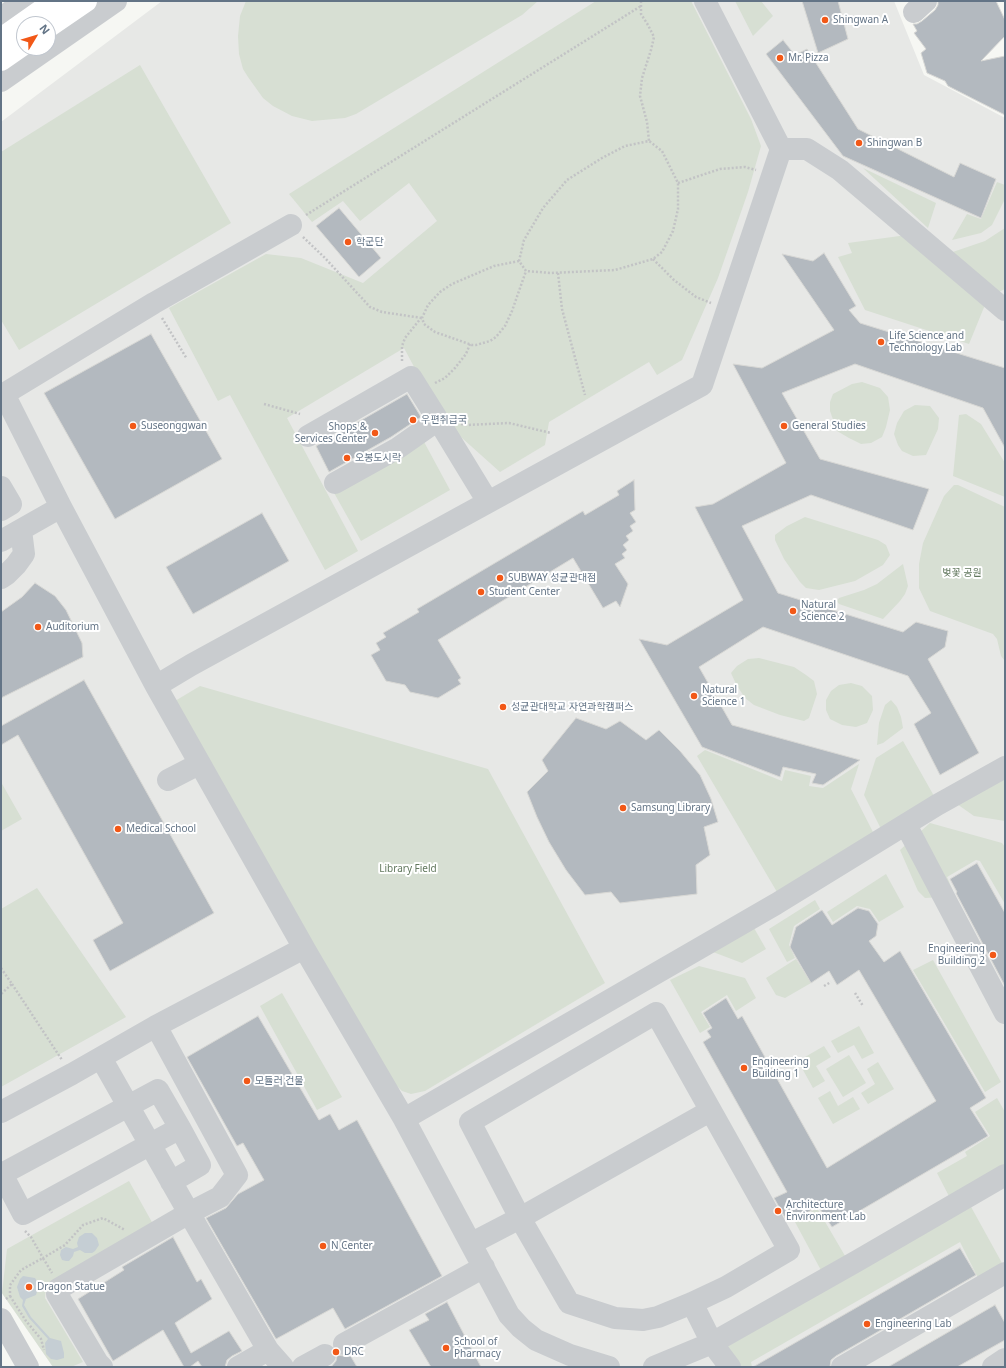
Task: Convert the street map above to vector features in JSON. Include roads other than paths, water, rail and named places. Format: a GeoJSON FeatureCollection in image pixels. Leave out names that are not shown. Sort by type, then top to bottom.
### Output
{"type":"FeatureCollection","features":[{"type":"Feature","properties":{"kind":"main road"},"geometry":{"type":"LineString","coordinates":[[1,39],[55,1]]}},
{"type":"Feature","properties":{"kind":"main road"},"geometry":{"type":"LineString","coordinates":[[56,22],[86,1]]}},
{"type":"Feature","properties":{"kind":"main road"},"geometry":{"type":"LineString","coordinates":[[1,60],[16,50]]}},
{"type":"Feature","properties":{"kind":"street"},"geometry":{"type":"LineString","coordinates":[[1,18],[25,1]]}},
{"type":"Feature","properties":{"kind":"street"},"geometry":{"type":"LineString","coordinates":[[1,81],[116,1]]}},
{"type":"Feature","properties":{"kind":"street"},"geometry":{"type":"LineString","coordinates":[[156,686],[191,665],[702,385],[781,149],[705,1]]}},
{"type":"Feature","properties":{"kind":"street"},"geometry":{"type":"LineString","coordinates":[[781,149],[808,149],[840,170],[1000,301]]}},
{"type":"Feature","properties":{"kind":"street"},"geometry":{"type":"LineString","coordinates":[[291,225],[2,393],[156,686],[304,948],[404,1119],[472,1243],[509,1315],[521,1328],[536,1340],[570,1355],[609,1367]]}},
{"type":"Feature","properties":{"kind":"street"},"geometry":{"type":"LineString","coordinates":[[308,436],[411,377],[488,502]]}},
{"type":"Feature","properties":{"kind":"street"},"geometry":{"type":"LineString","coordinates":[[335,483],[398,448],[438,420]]}},
{"type":"Feature","properties":{"kind":"street"},"geometry":{"type":"LineString","coordinates":[[1,487],[11,504],[1,510]]}},
{"type":"Feature","properties":{"kind":"street"},"geometry":{"type":"LineString","coordinates":[[1,541],[61,507]]}},
{"type":"Feature","properties":{"kind":"street"},"geometry":{"type":"LineString","coordinates":[[1,578],[16,565],[24,554],[21,530]]}},
{"type":"Feature","properties":{"kind":"street"},"geometry":{"type":"LineString","coordinates":[[168,780],[200,764]]}},
{"type":"Feature","properties":{"kind":"street"},"geometry":{"type":"LineString","coordinates":[[404,1119],[776,904],[937,805],[1005,767]]}},
{"type":"Feature","properties":{"kind":"street"},"geometry":{"type":"LineString","coordinates":[[906,825],[1005,1013]]}},
{"type":"Feature","properties":{"kind":"street"},"geometry":{"type":"LineString","coordinates":[[1,1112],[101,1058],[156,1026],[304,948]]}},
{"type":"Feature","properties":{"kind":"street"},"geometry":{"type":"LineString","coordinates":[[590,1012],[607,1042]]}},
{"type":"Feature","properties":{"kind":"street"},"geometry":{"type":"LineString","coordinates":[[656,1013],[710,1111],[789,1250],[726,1287],[692,1304],[658,1318],[642,1320],[615,1318],[570,1303],[520,1218],[470,1122],[656,1013]]}},
{"type":"Feature","properties":{"kind":"street"},"geometry":{"type":"LineString","coordinates":[[102,1367],[98,1364],[57,1294],[60,1287],[188,1213],[220,1197],[238,1175],[156,1026]]}},
{"type":"Feature","properties":{"kind":"street"},"geometry":{"type":"LineString","coordinates":[[101,1058],[188,1213],[268,1350],[283,1367]]}},
{"type":"Feature","properties":{"kind":"street"},"geometry":{"type":"LineString","coordinates":[[171,1182],[200,1165],[180,1128],[158,1090],[2,1174],[23,1214],[180,1128]]}},
{"type":"Feature","properties":{"kind":"street"},"geometry":{"type":"LineString","coordinates":[[472,1243],[520,1218],[710,1111]]}},
{"type":"Feature","properties":{"kind":"street"},"geometry":{"type":"LineString","coordinates":[[654,1367],[712,1343],[858,1261],[1002,1183]]}},
{"type":"Feature","properties":{"kind":"street"},"geometry":{"type":"LineString","coordinates":[[344,1344],[484,1267]]}},
{"type":"Feature","properties":{"kind":"street"},"geometry":{"type":"LineString","coordinates":[[842,1367],[1005,1273]]}},
{"type":"Feature","properties":{"kind":"street"},"geometry":{"type":"LineString","coordinates":[[692,1304],[712,1343],[730,1367]]}},
{"type":"Feature","properties":{"kind":"street"},"geometry":{"type":"LineString","coordinates":[[4,1309],[28,1367]]}},
{"type":"Feature","properties":{"kind":"street"},"geometry":{"type":"LineString","coordinates":[[238,1367],[268,1350]]}},
{"type":"Feature","properties":{"kind":"street"},"geometry":{"type":"LineString","coordinates":[[303,1367],[325,1355]]}},
{"type":"Feature","properties":{"kind":"street"},"geometry":{"type":"LineString","coordinates":[[993,1367],[1005,1359]]}},
{"type":"Feature","properties":{"kind":"place","name":"Shingwan A"},"geometry":{"type":"Point","coordinates":[825,20]}},
{"type":"Feature","properties":{"kind":"place","name":"Mr. Pizza"},"geometry":{"type":"Point","coordinates":[780,58]}},
{"type":"Feature","properties":{"kind":"place","name":"Shingwan B"},"geometry":{"type":"Point","coordinates":[859,143]}},
{"type":"Feature","properties":{"kind":"place","name":"학군단"},"geometry":{"type":"Point","coordinates":[348,242]}},
{"type":"Feature","properties":{"kind":"place","name":"Life Science and Technology Lab"},"geometry":{"type":"Point","coordinates":[881,342]}},
{"type":"Feature","properties":{"kind":"place","name":"우편취급국"},"geometry":{"type":"Point","coordinates":[413,420]}},
{"type":"Feature","properties":{"kind":"place","name":"Suseonggwan"},"geometry":{"type":"Point","coordinates":[133,426]}},
{"type":"Feature","properties":{"kind":"place","name":"General Studies"},"geometry":{"type":"Point","coordinates":[784,426]}},
{"type":"Feature","properties":{"kind":"place","name":"Shops & Services Center"},"geometry":{"type":"Point","coordinates":[375,433]}},
{"type":"Feature","properties":{"kind":"place","name":"오봉도시락"},"geometry":{"type":"Point","coordinates":[347,458]}},
{"type":"Feature","properties":{"kind":"place","name":"SUBWAY 성균관대점"},"geometry":{"type":"Point","coordinates":[500,578]}},
{"type":"Feature","properties":{"kind":"place","name":"Student Center"},"geometry":{"type":"Point","coordinates":[481,592]}},
{"type":"Feature","properties":{"kind":"place","name":"Natural Science 2"},"geometry":{"type":"Point","coordinates":[793,611]}},
{"type":"Feature","properties":{"kind":"place","name":"Auditorium"},"geometry":{"type":"Point","coordinates":[38,627]}},
{"type":"Feature","properties":{"kind":"place","name":"Natural Science 1"},"geometry":{"type":"Point","coordinates":[694,696]}},
{"type":"Feature","properties":{"kind":"place","name":"성균관대학교 자연과학캠퍼스"},"geometry":{"type":"Point","coordinates":[503,707]}},
{"type":"Feature","properties":{"kind":"place","name":"Samsung Library"},"geometry":{"type":"Point","coordinates":[623,808]}},
{"type":"Feature","properties":{"kind":"place","name":"Medical School"},"geometry":{"type":"Point","coordinates":[118,829]}},
{"type":"Feature","properties":{"kind":"place","name":"Engineering Building 2"},"geometry":{"type":"Point","coordinates":[993,955]}},
{"type":"Feature","properties":{"kind":"place","name":"Engineering Building 1"},"geometry":{"type":"Point","coordinates":[744,1068]}},
{"type":"Feature","properties":{"kind":"place","name":"모듈러 건물"},"geometry":{"type":"Point","coordinates":[247,1081]}},
{"type":"Feature","properties":{"kind":"place","name":"Architecture Environment Lab"},"geometry":{"type":"Point","coordinates":[778,1211]}},
{"type":"Feature","properties":{"kind":"place","name":"N Center"},"geometry":{"type":"Point","coordinates":[323,1246]}},
{"type":"Feature","properties":{"kind":"place","name":"Dragon Statue"},"geometry":{"type":"Point","coordinates":[29,1287]}},
{"type":"Feature","properties":{"kind":"place","name":"Engineering Lab"},"geometry":{"type":"Point","coordinates":[867,1324]}},
{"type":"Feature","properties":{"kind":"place","name":"School of Pharmacy"},"geometry":{"type":"Point","coordinates":[446,1348]}},
{"type":"Feature","properties":{"kind":"place","name":"DRC"},"geometry":{"type":"Point","coordinates":[336,1352]}},
{"type":"Feature","properties":{"kind":"park label","name":"벚꽃 공원"},"geometry":{"type":"Point","coordinates":[962,573]}},
{"type":"Feature","properties":{"kind":"park label","name":"Library Field"},"geometry":{"type":"Point","coordinates":[408,869]}}]}
